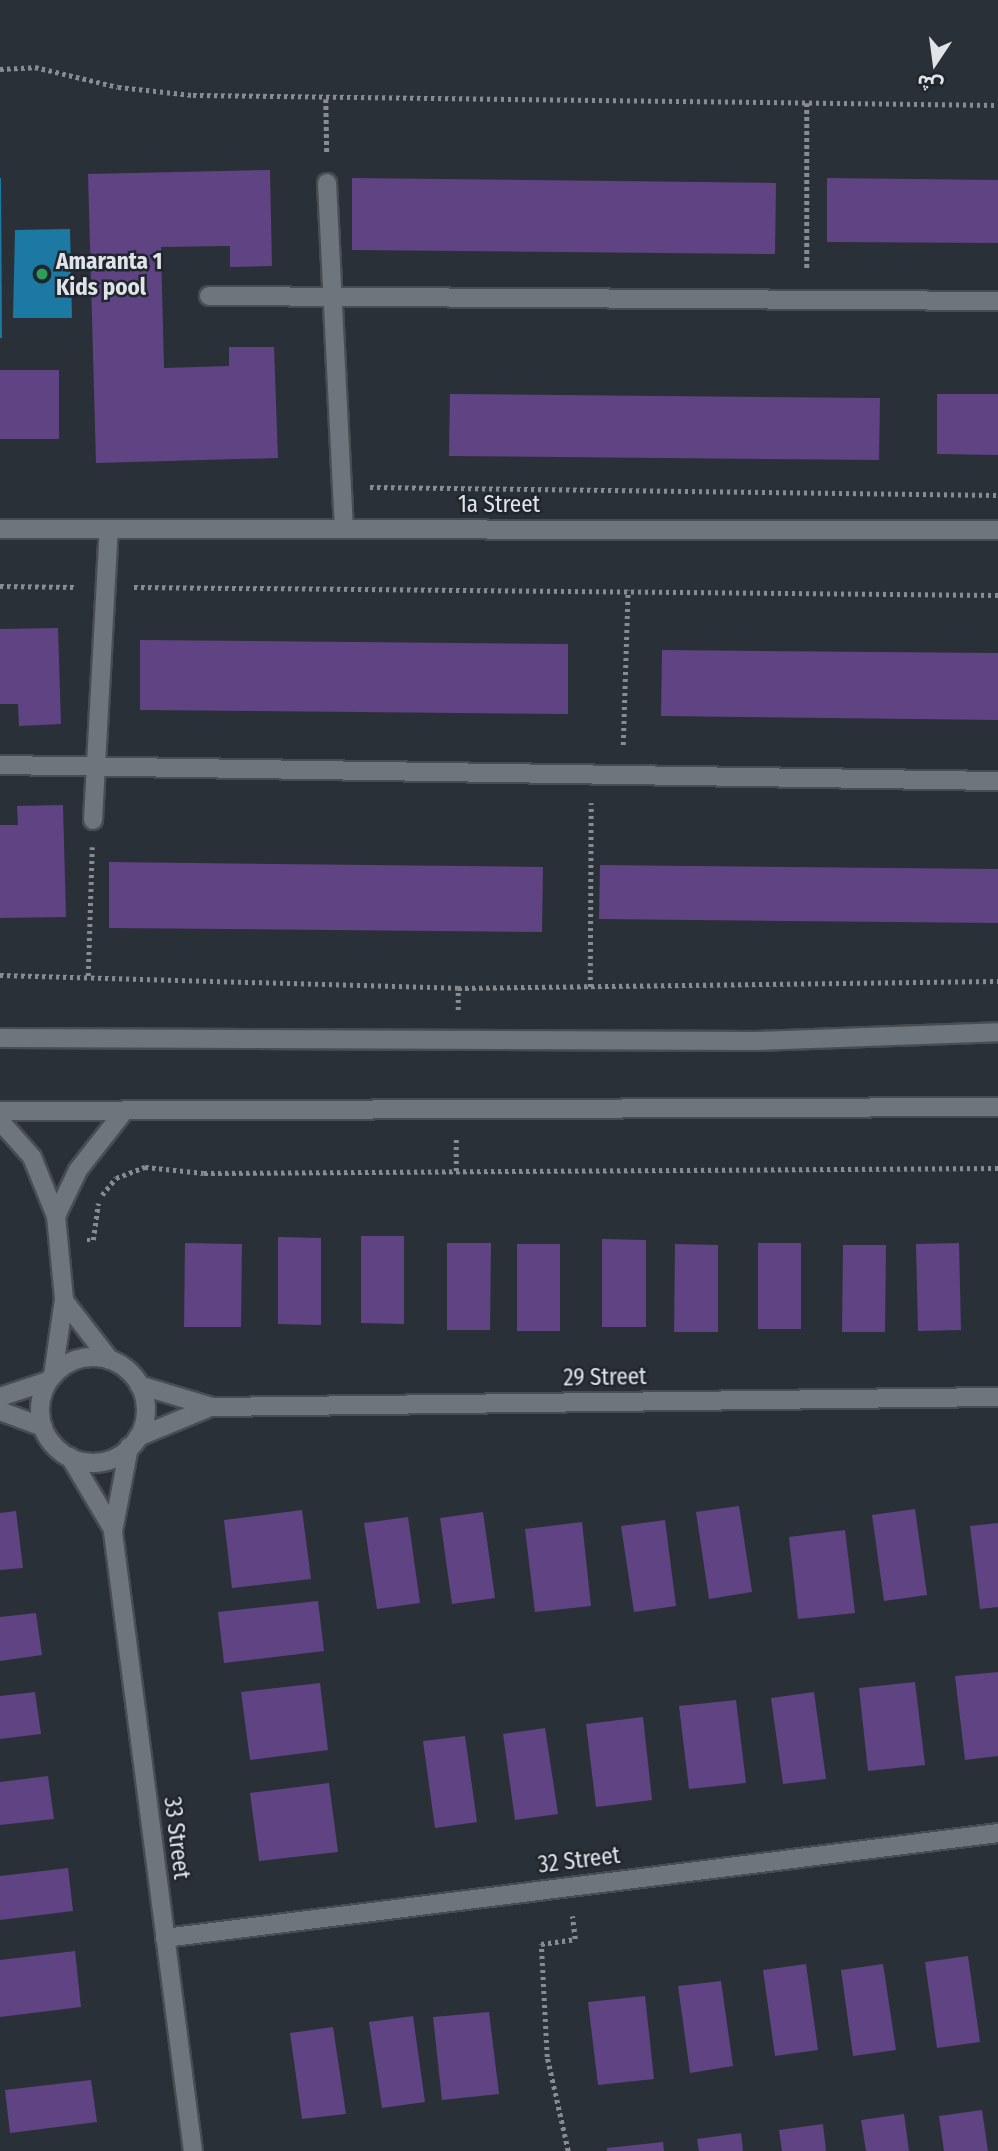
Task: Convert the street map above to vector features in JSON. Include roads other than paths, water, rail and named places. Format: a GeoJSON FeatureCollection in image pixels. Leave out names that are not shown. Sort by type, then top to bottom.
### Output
{"type":"FeatureCollection","features":[{"type":"Feature","properties":{"kind":"street"},"geometry":{"type":"LineString","coordinates":[[327,183],[344,528]]}},
{"type":"Feature","properties":{"kind":"street"},"geometry":{"type":"LineString","coordinates":[[209,296],[998,301]]}},
{"type":"Feature","properties":{"kind":"street","name":"1a Street"},"geometry":{"type":"LineString","coordinates":[[0,529],[998,530]]}},
{"type":"Feature","properties":{"kind":"street"},"geometry":{"type":"LineString","coordinates":[[93,820],[109,529]]}},
{"type":"Feature","properties":{"kind":"street"},"geometry":{"type":"LineString","coordinates":[[0,765],[591,778],[622,774],[998,781]]}},
{"type":"Feature","properties":{"kind":"street"},"geometry":{"type":"LineString","coordinates":[[0,1038],[757,1041],[998,1032]]}},
{"type":"Feature","properties":{"kind":"street"},"geometry":{"type":"LineString","coordinates":[[0,1111],[998,1107]]}},
{"type":"Feature","properties":{"kind":"street"},"geometry":{"type":"LineString","coordinates":[[56,1216],[78,1170],[125,1110]]}},
{"type":"Feature","properties":{"kind":"street"},"geometry":{"type":"LineString","coordinates":[[0,1121],[32,1157],[56,1216],[64,1299],[43,1427]]}},
{"type":"Feature","properties":{"kind":"street"},"geometry":{"type":"LineString","coordinates":[[0,1411],[43,1427],[70,1457],[102,1462],[134,1442],[145,1410],[139,1385],[110,1360],[64,1299]]}},
{"type":"Feature","properties":{"kind":"street"},"geometry":{"type":"LineString","coordinates":[[0,1397],[50,1378],[79,1359],[110,1360]]}},
{"type":"Feature","properties":{"kind":"street","name":"29 Street"},"geometry":{"type":"LineString","coordinates":[[139,1385],[212,1407],[998,1397]]}},
{"type":"Feature","properties":{"kind":"street","name":"29 Street"},"geometry":{"type":"LineString","coordinates":[[134,1442],[212,1407]]}},
{"type":"Feature","properties":{"kind":"street","name":"33 Street"},"geometry":{"type":"LineString","coordinates":[[134,1442],[113,1532],[193,2151]]}},
{"type":"Feature","properties":{"kind":"street","name":"33 Street"},"geometry":{"type":"LineString","coordinates":[[70,1457],[113,1532]]}},
{"type":"Feature","properties":{"kind":"street","name":"32 Street"},"geometry":{"type":"LineString","coordinates":[[166,1938],[998,1833]]}},
{"type":"Feature","properties":{"kind":"water"},"geometry":{"type":"Polygon","coordinates":[[[1,178],[2,338],[0,338],[1,178]]]}},
{"type":"Feature","properties":{"kind":"water","name":"Amaranta 1 Kids pool"},"geometry":{"type":"Polygon","coordinates":[[[70,229],[72,318],[13,318],[15,230],[70,229]]]}},
{"type":"Feature","properties":{"kind":"place","name":"Amaranta 1 Kids pool"},"geometry":{"type":"Point","coordinates":[42,274]}}]}
